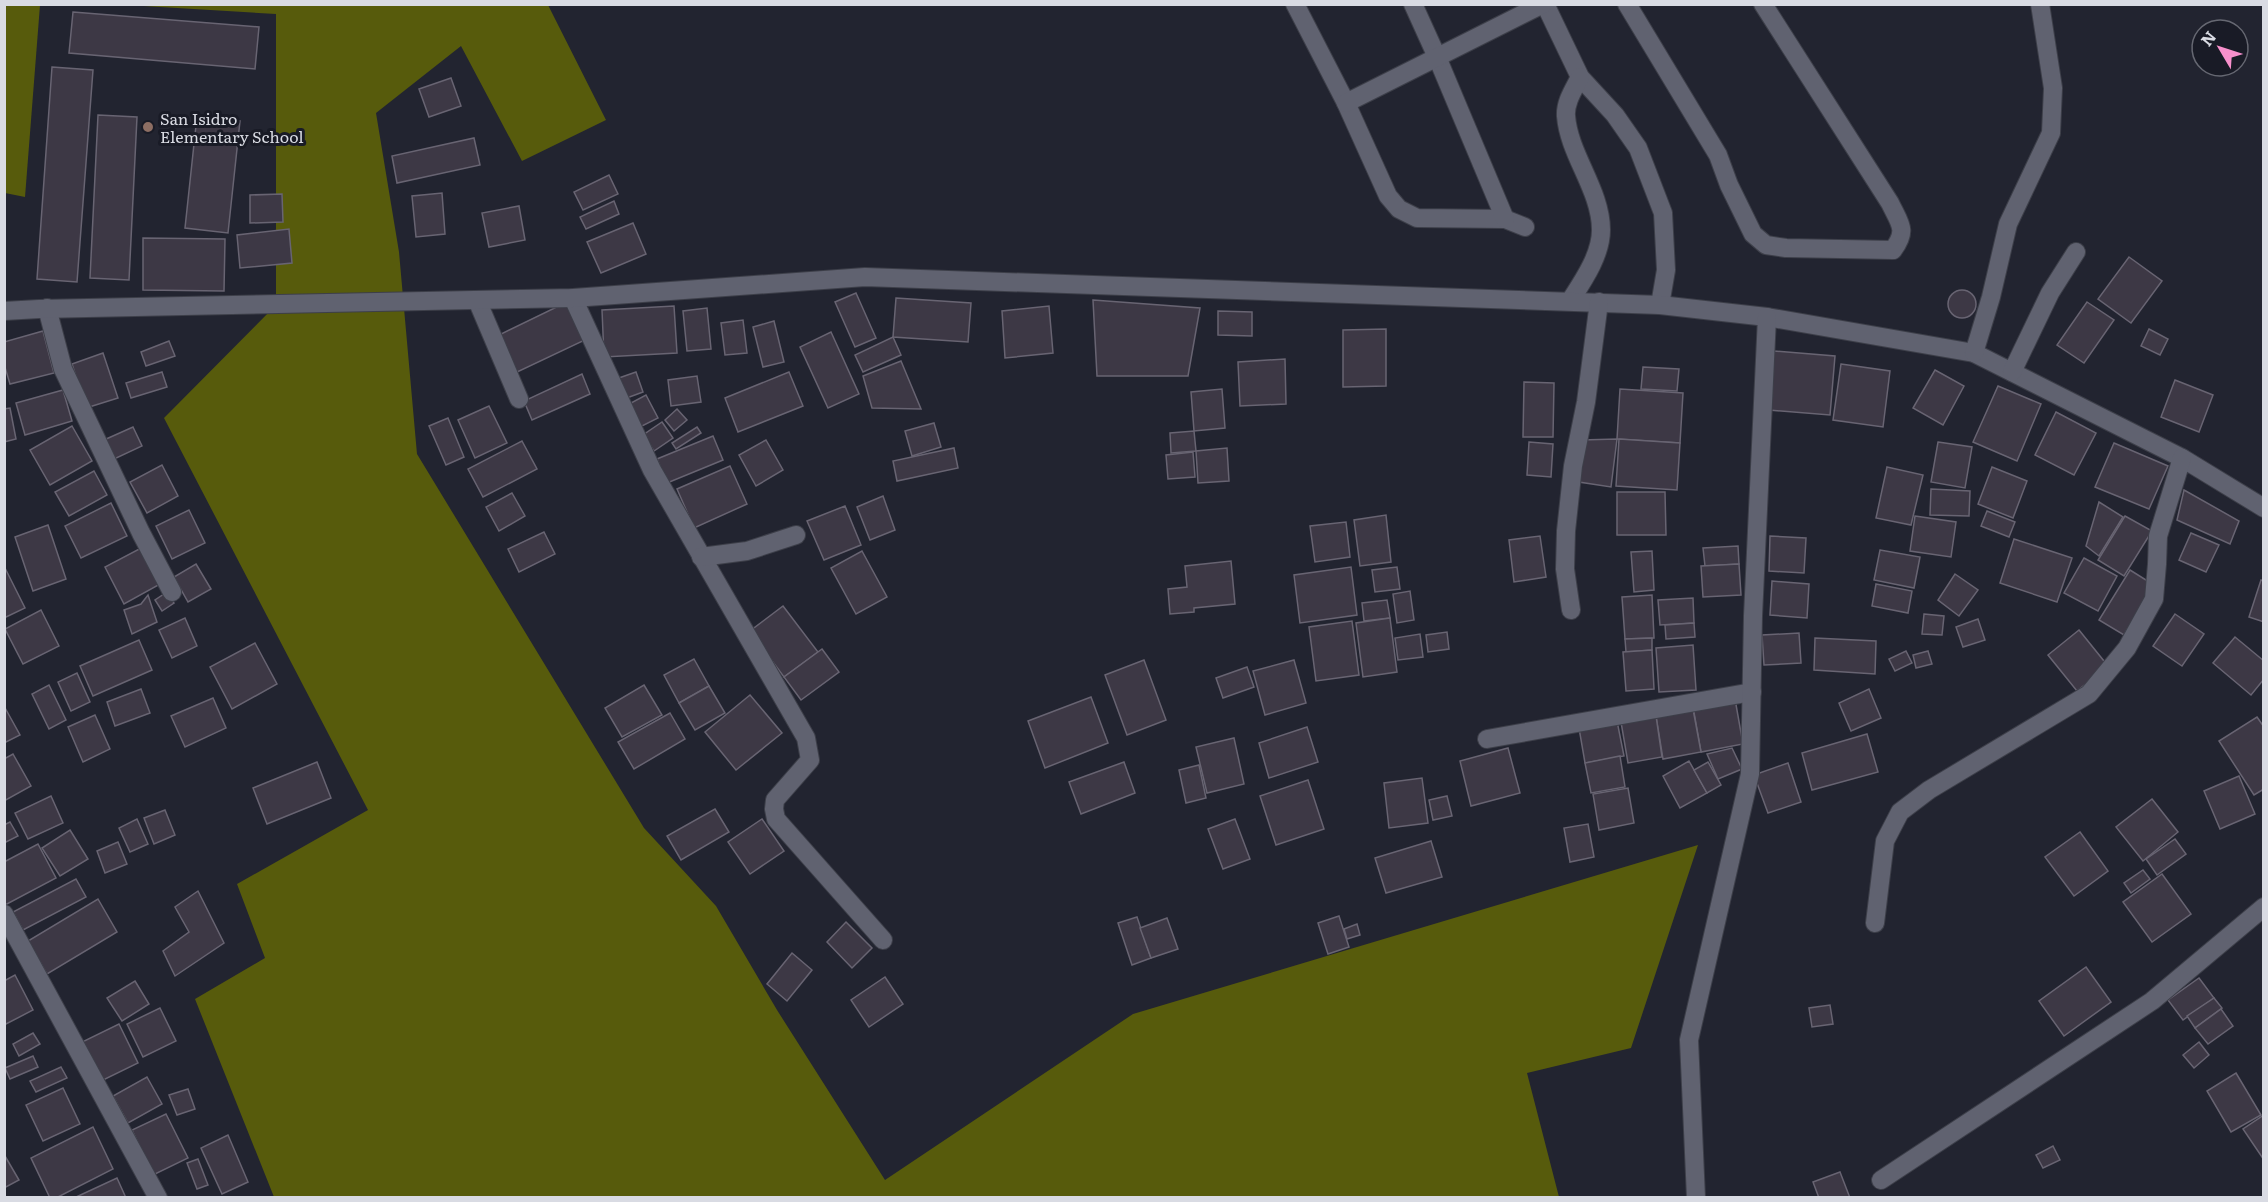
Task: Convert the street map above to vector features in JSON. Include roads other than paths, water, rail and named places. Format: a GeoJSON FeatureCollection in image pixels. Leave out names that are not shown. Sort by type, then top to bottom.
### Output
{"type":"FeatureCollection","features":[{"type":"Feature","properties":{"kind":"street"},"geometry":{"type":"LineString","coordinates":[[1295,4],[1346,103],[1388,196],[1400,209],[1417,218],[1505,219],[1525,227]]}},
{"type":"Feature","properties":{"kind":"street"},"geometry":{"type":"LineString","coordinates":[[1413,4],[1505,219]]}},
{"type":"Feature","properties":{"kind":"street"},"geometry":{"type":"LineString","coordinates":[[1346,103],[1544,4],[1580,77],[1615,115],[1638,148],[1663,213],[1666,270],[1660,305]]}},
{"type":"Feature","properties":{"kind":"street"},"geometry":{"type":"LineString","coordinates":[[1627,4],[1718,155],[1729,185],[1753,234],[1766,245],[1786,248],[1893,250],[1901,239],[1902,228],[1890,203],[1763,4]]}},
{"type":"Feature","properties":{"kind":"street"},"geometry":{"type":"LineString","coordinates":[[1974,353],[2008,224],[2051,133],[2053,88],[2040,4]]}},
{"type":"Feature","properties":{"kind":"street"},"geometry":{"type":"LineString","coordinates":[[1570,301],[1591,269],[1601,231],[1596,202],[1572,141],[1566,115],[1569,97],[1580,77]]}},
{"type":"Feature","properties":{"kind":"street"},"geometry":{"type":"LineString","coordinates":[[2012,372],[2050,293],[2076,252]]}},
{"type":"Feature","properties":{"kind":"street"},"geometry":{"type":"LineString","coordinates":[[4,311],[47,308],[573,298],[865,277],[1660,305],[1767,317],[1974,353],[2182,458],[2264,508]]}},
{"type":"Feature","properties":{"kind":"street"},"geometry":{"type":"LineString","coordinates":[[573,298],[652,470],[806,738],[810,760],[775,800],[776,819],[883,940]]}},
{"type":"Feature","properties":{"kind":"street"},"geometry":{"type":"LineString","coordinates":[[477,300],[519,399]]}},
{"type":"Feature","properties":{"kind":"street"},"geometry":{"type":"LineString","coordinates":[[1570,610],[1565,569],[1566,531],[1573,466],[1586,402],[1599,302]]}},
{"type":"Feature","properties":{"kind":"street"},"geometry":{"type":"LineString","coordinates":[[47,308],[63,369],[141,533],[172,592]]}},
{"type":"Feature","properties":{"kind":"street"},"geometry":{"type":"LineString","coordinates":[[1696,1197],[1689,1040],[1750,774],[1753,616],[1767,317]]}},
{"type":"Feature","properties":{"kind":"street"},"geometry":{"type":"LineString","coordinates":[[1875,924],[1885,841],[1900,812],[1929,790],[2089,694],[2127,648],[2154,599],[2157,536],[2182,458]]}},
{"type":"Feature","properties":{"kind":"street"},"geometry":{"type":"LineString","coordinates":[[700,557],[747,551],[796,535]]}},
{"type":"Feature","properties":{"kind":"street"},"geometry":{"type":"LineString","coordinates":[[1487,739],[1752,692]]}},
{"type":"Feature","properties":{"kind":"street"},"geometry":{"type":"LineString","coordinates":[[1881,1180],[2152,1001],[2264,907]]}},
{"type":"Feature","properties":{"kind":"street"},"geometry":{"type":"LineString","coordinates":[[4,914],[158,1197]]}},
{"type":"Feature","properties":{"kind":"place","name":"San Isidro Elementary School"},"geometry":{"type":"Point","coordinates":[148,127]}}]}
